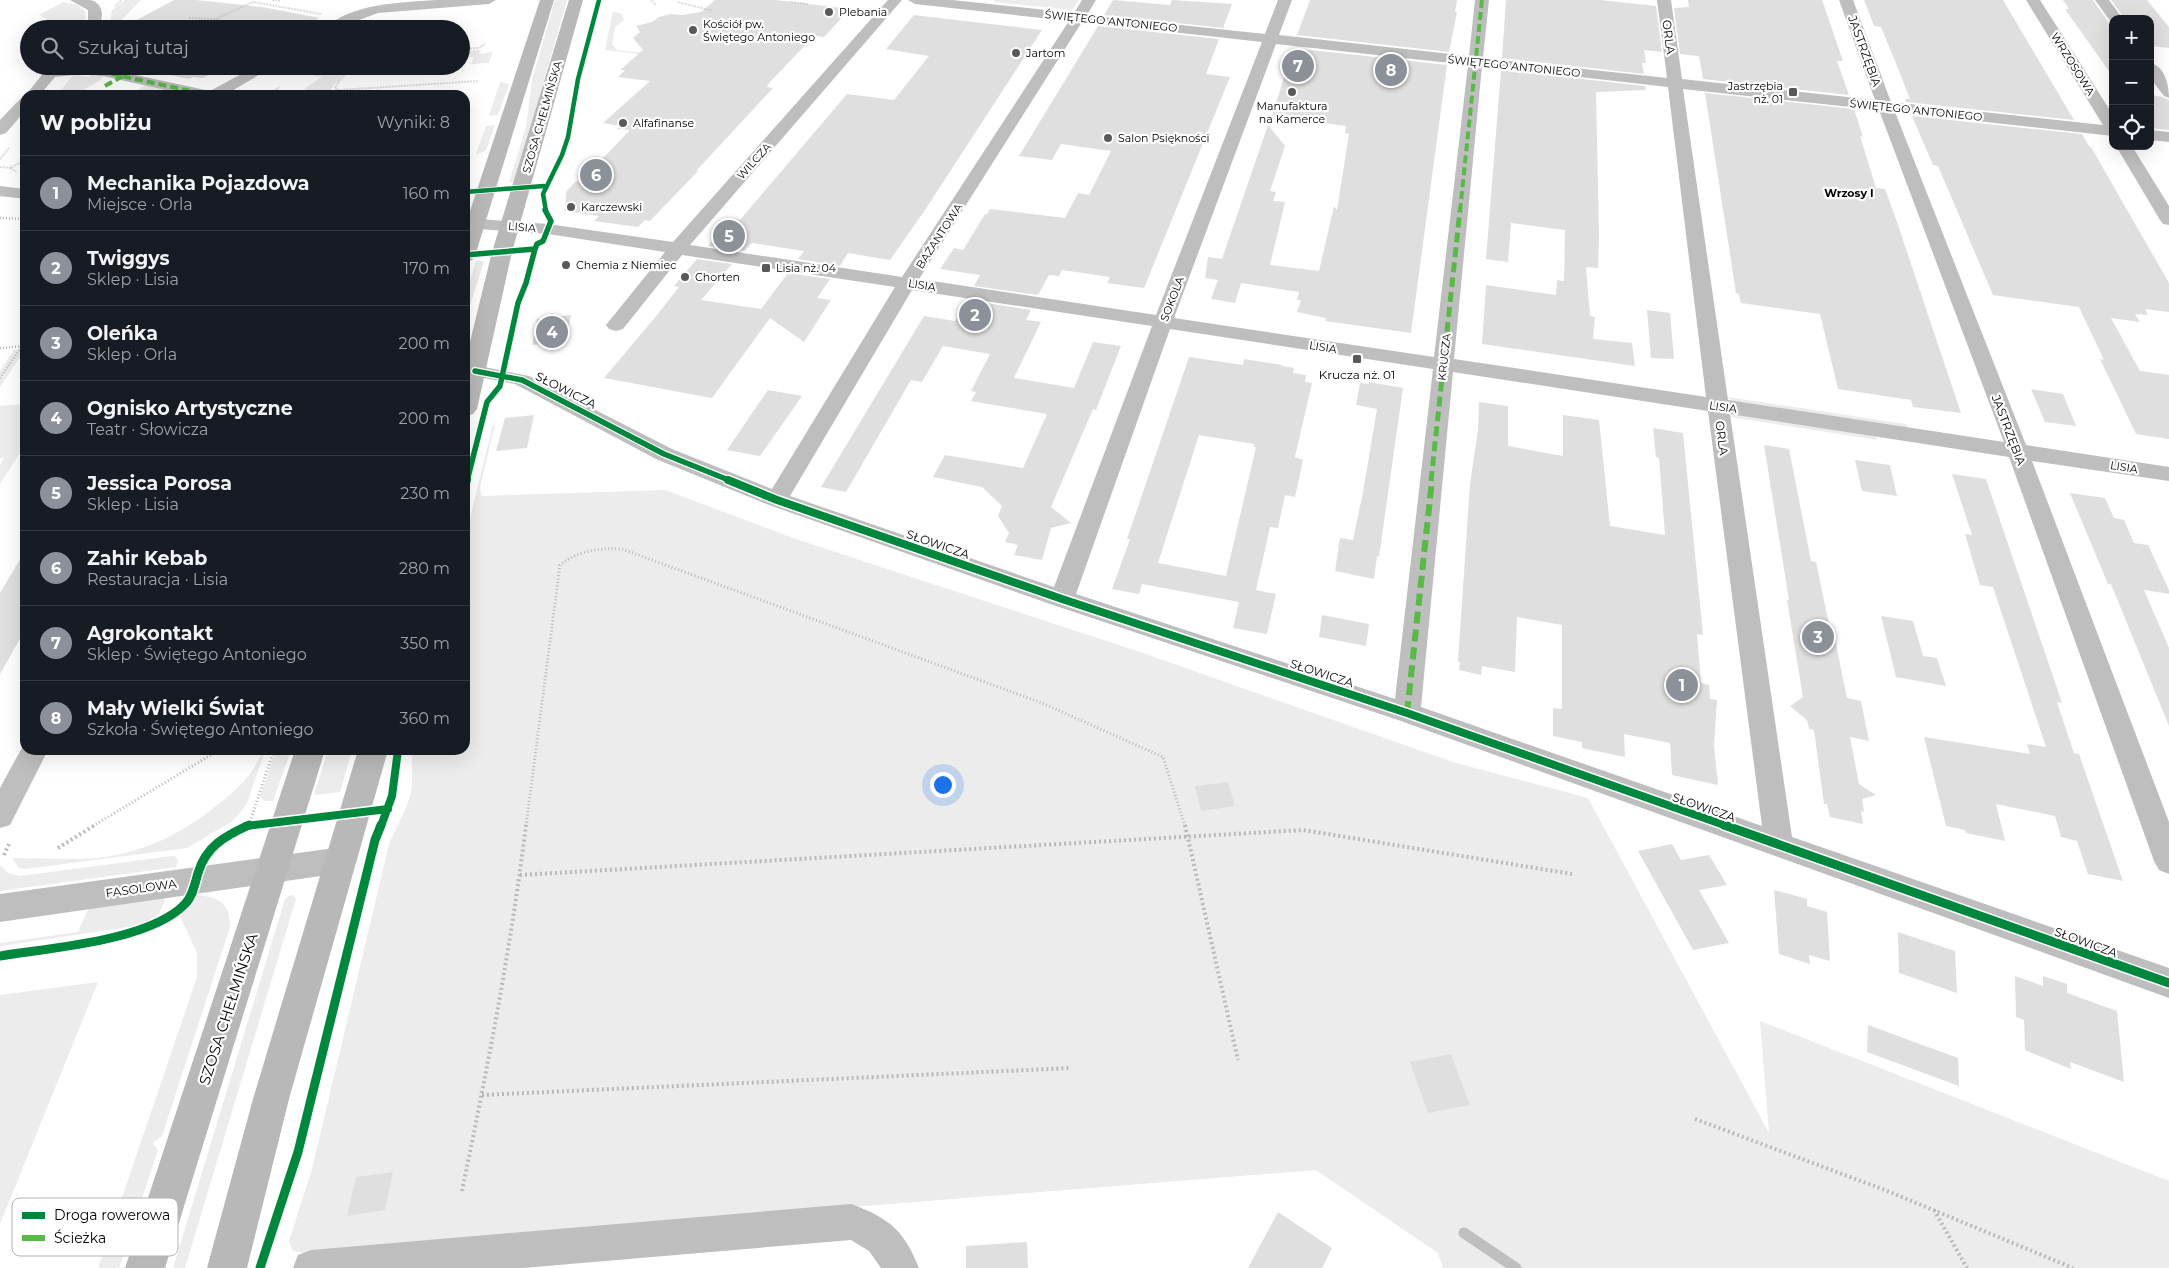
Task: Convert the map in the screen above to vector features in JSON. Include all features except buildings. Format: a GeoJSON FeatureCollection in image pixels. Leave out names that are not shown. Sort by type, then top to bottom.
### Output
{"type":"FeatureCollection","features":[{"type":"Feature","properties":{"kind":"main road"},"geometry":{"type":"LineString","coordinates":[[470,223],[546,0]]}},
{"type":"Feature","properties":{"kind":"main road","name":"SZOSA CHEŁMIŃSKA"},"geometry":{"type":"LineString","coordinates":[[470,390],[510,225],[576,0]]}},
{"type":"Feature","properties":{"kind":"main road","name":"SZOSA CHEŁMIŃSKA"},"geometry":{"type":"LineString","coordinates":[[167,1198],[308,755]]}},
{"type":"Feature","properties":{"kind":"main road"},"geometry":{"type":"LineString","coordinates":[[227,1268],[271,1099],[372,755]]}},
{"type":"Feature","properties":{"kind":"main road","name":"SZOSA CHEŁMIŃSKA"},"geometry":{"type":"LineString","coordinates":[[145,1268],[149,1256]]}},
{"type":"Feature","properties":{"kind":"street"},"geometry":{"type":"LineString","coordinates":[[77,0],[87,3],[95,9],[97,14],[96,20]]}},
{"type":"Feature","properties":{"kind":"street"},"geometry":{"type":"LineString","coordinates":[[349,20],[376,10],[489,0]]}},
{"type":"Feature","properties":{"kind":"street","name":"WILCZA"},"geometry":{"type":"LineString","coordinates":[[616,325],[677,249],[895,0]]}},
{"type":"Feature","properties":{"kind":"street","name":"ŚWIĘTEGO ANTONIEGO"},"geometry":{"type":"LineString","coordinates":[[915,0],[2109,130]]}},
{"type":"Feature","properties":{"kind":"street","name":"BAŻANTOWA"},"geometry":{"type":"LineString","coordinates":[[777,500],[907,283],[1089,0]]}},
{"type":"Feature","properties":{"kind":"street","name":"SOKOLA"},"geometry":{"type":"LineString","coordinates":[[1062,599],[1163,322],[1286,0]]}},
{"type":"Feature","properties":{"kind":"street","name":"KRUCZA"},"geometry":{"type":"LineString","coordinates":[[1407,714],[1482,0]]}},
{"type":"Feature","properties":{"kind":"street","name":"ORLA"},"geometry":{"type":"LineString","coordinates":[[1664,0],[1718,406],[1780,846]]}},
{"type":"Feature","properties":{"kind":"street","name":"JASTRZĘBIA"},"geometry":{"type":"LineString","coordinates":[[1846,0],[2017,450],[2169,861]]}},
{"type":"Feature","properties":{"kind":"street","name":"WRZOSOWA"},"geometry":{"type":"LineString","coordinates":[[2034,0],[2109,123]]}},
{"type":"Feature","properties":{"kind":"street"},"geometry":{"type":"LineString","coordinates":[[2102,0],[2113,15]]}},
{"type":"Feature","properties":{"kind":"street"},"geometry":{"type":"LineString","coordinates":[[2154,72],[2169,93]]}},
{"type":"Feature","properties":{"kind":"street"},"geometry":{"type":"LineString","coordinates":[[36,90],[50,75]]}},
{"type":"Feature","properties":{"kind":"street"},"geometry":{"type":"LineString","coordinates":[[117,75],[186,90]]}},
{"type":"Feature","properties":{"kind":"street"},"geometry":{"type":"LineString","coordinates":[[223,90],[251,75]]}},
{"type":"Feature","properties":{"kind":"street"},"geometry":{"type":"LineString","coordinates":[[105,86],[123,76]]}},
{"type":"Feature","properties":{"kind":"street"},"geometry":{"type":"LineString","coordinates":[[0,130],[20,108]]}},
{"type":"Feature","properties":{"kind":"street"},"geometry":{"type":"LineString","coordinates":[[2154,135],[2169,137]]}},
{"type":"Feature","properties":{"kind":"street"},"geometry":{"type":"LineString","coordinates":[[2126,150],[2169,220]]}},
{"type":"Feature","properties":{"kind":"street"},"geometry":{"type":"LineString","coordinates":[[0,191],[20,193]]}},
{"type":"Feature","properties":{"kind":"street"},"geometry":{"type":"LineString","coordinates":[[0,204],[20,206]]}},
{"type":"Feature","properties":{"kind":"street","name":"LISIA"},"geometry":{"type":"LineString","coordinates":[[470,223],[548,229],[2169,474]]}},
{"type":"Feature","properties":{"kind":"street","name":"SŁOWICZA"},"geometry":{"type":"LineString","coordinates":[[475,371],[502,374],[522,380],[664,454],[777,500],[1062,599],[1407,714],[2169,984]]}},
{"type":"Feature","properties":{"kind":"street"},"geometry":{"type":"LineString","coordinates":[[0,816],[31,755]]}},
{"type":"Feature","properties":{"kind":"street","name":"FASOLOWA"},"geometry":{"type":"LineString","coordinates":[[0,908],[342,860]]}},
{"type":"Feature","properties":{"kind":"street"},"geometry":{"type":"LineString","coordinates":[[311,1268],[851,1222],[867,1227],[880,1236],[890,1247],[901,1268]]}},
{"type":"Feature","properties":{"kind":"path"},"geometry":{"type":"LineString","coordinates":[[272,0],[280,1]]}},
{"type":"Feature","properties":{"kind":"path"},"geometry":{"type":"LineString","coordinates":[[651,0],[656,5]]}},
{"type":"Feature","properties":{"kind":"path"},"geometry":{"type":"LineString","coordinates":[[189,18],[214,19],[253,2],[328,15]]}},
{"type":"Feature","properties":{"kind":"path"},"geometry":{"type":"LineString","coordinates":[[678,2],[713,11]]}},
{"type":"Feature","properties":{"kind":"path"},"geometry":{"type":"LineString","coordinates":[[791,2],[808,4]]}},
{"type":"Feature","properties":{"kind":"path"},"geometry":{"type":"LineString","coordinates":[[470,49],[478,48],[485,44]]}},
{"type":"Feature","properties":{"kind":"path"},"geometry":{"type":"LineString","coordinates":[[339,81],[335,88],[338,90],[479,81]]}},
{"type":"Feature","properties":{"kind":"path"},"geometry":{"type":"LineString","coordinates":[[275,90],[280,87]]}},
{"type":"Feature","properties":{"kind":"path"},"geometry":{"type":"LineString","coordinates":[[10,168],[20,163]]}},
{"type":"Feature","properties":{"kind":"path"},"geometry":{"type":"LineString","coordinates":[[0,218],[20,219]]}},
{"type":"Feature","properties":{"kind":"path"},"geometry":{"type":"LineString","coordinates":[[0,348],[20,346]]}},
{"type":"Feature","properties":{"kind":"path"},"geometry":{"type":"LineString","coordinates":[[0,378],[20,350]]}},
{"type":"Feature","properties":{"kind":"path"},"geometry":{"type":"LineString","coordinates":[[462,1191],[482,1095],[520,875],[560,565],[570,556],[585,551],[603,548],[622,550],[1042,703],[1163,757],[1189,838],[1238,1060]]}},
{"type":"Feature","properties":{"kind":"path"},"geometry":{"type":"LineString","coordinates":[[58,848],[211,755]]}},
{"type":"Feature","properties":{"kind":"path"},"geometry":{"type":"LineString","coordinates":[[249,825],[272,755]]}},
{"type":"Feature","properties":{"kind":"path"},"geometry":{"type":"LineString","coordinates":[[240,829],[249,825],[288,821]]}},
{"type":"Feature","properties":{"kind":"path"},"geometry":{"type":"LineString","coordinates":[[520,875],[1303,830],[1572,874]]}},
{"type":"Feature","properties":{"kind":"path"},"geometry":{"type":"LineString","coordinates":[[482,1095],[1072,1068]]}},
{"type":"Feature","properties":{"kind":"path"},"geometry":{"type":"LineString","coordinates":[[1695,1119],[1779,1149],[1934,1209],[2073,1268]]}},
{"type":"Feature","properties":{"kind":"path"},"geometry":{"type":"LineString","coordinates":[[1934,1209],[1966,1268]]}},
{"type":"Feature","properties":{"kind":"shaded area"},"geometry":{"type":"Polygon","coordinates":[[[125,0],[141,0],[122,20],[110,20],[112,10],[125,0]]]}},
{"type":"Feature","properties":{"kind":"shaded area"},"geometry":{"type":"Polygon","coordinates":[[[555,0],[567,0],[515,182],[509,183],[526,127],[532,80],[555,0]]]}},
{"type":"Feature","properties":{"kind":"shaded area"},"geometry":{"type":"Polygon","coordinates":[[[995,0],[1079,0],[1072,10],[994,2],[995,0]]]}},
{"type":"Feature","properties":{"kind":"shaded area"},"geometry":{"type":"Polygon","coordinates":[[[63,2],[78,5],[85,11],[86,17],[85,20],[48,20],[39,15],[63,2]]]}},
{"type":"Feature","properties":{"kind":"shaded area"},"geometry":{"type":"Polygon","coordinates":[[[613,11],[622,14],[624,20],[615,27],[612,44],[617,50],[724,62],[722,64],[605,50],[613,11]]]}},
{"type":"Feature","properties":{"kind":"shaded area"},"geometry":{"type":"Polygon","coordinates":[[[481,50],[479,54],[493,52],[489,63],[471,64],[474,57],[470,57],[470,51],[481,50]]]}},
{"type":"Feature","properties":{"kind":"shaded area"},"geometry":{"type":"Polygon","coordinates":[[[73,75],[89,77],[92,75],[105,75],[99,81],[83,90],[61,90],[73,75]]]}},
{"type":"Feature","properties":{"kind":"shaded area"},"geometry":{"type":"Polygon","coordinates":[[[310,75],[346,75],[341,81],[337,81],[331,90],[304,89],[322,77],[310,75]]]}},
{"type":"Feature","properties":{"kind":"shaded area"},"geometry":{"type":"Polygon","coordinates":[[[500,82],[509,84],[498,115],[489,116],[500,82]]]}},
{"type":"Feature","properties":{"kind":"shaded area"},"geometry":{"type":"Polygon","coordinates":[[[147,84],[171,89],[169,90],[138,90],[147,84]]]}},
{"type":"Feature","properties":{"kind":"shaded area"},"geometry":{"type":"Polygon","coordinates":[[[495,125],[486,151],[476,154],[486,126],[495,125]]]}},
{"type":"Feature","properties":{"kind":"shaded area"},"geometry":{"type":"Polygon","coordinates":[[[476,261],[484,261],[470,306],[470,281],[476,261]]]}},
{"type":"Feature","properties":{"kind":"shaded area"},"geometry":{"type":"Polygon","coordinates":[[[20,349],[20,357],[0,387],[0,371],[14,350],[20,349]]]}},
{"type":"Feature","properties":{"kind":"shaded area"},"geometry":{"type":"Polygon","coordinates":[[[1728,397],[1906,424],[1909,428],[1733,402],[1728,397]]]}},
{"type":"Feature","properties":{"kind":"shaded area"},"geometry":{"type":"Polygon","coordinates":[[[20,404],[20,453],[0,484],[0,465],[4,458],[0,458],[0,406],[20,404]]]}},
{"type":"Feature","properties":{"kind":"shaded area"},"geometry":{"type":"Polygon","coordinates":[[[1734,414],[1875,436],[1878,440],[1730,417],[1734,414]]]}},
{"type":"Feature","properties":{"kind":"shaded area"},"geometry":{"type":"Polygon","coordinates":[[[493,425],[495,425],[480,486],[481,496],[665,490],[796,539],[1140,652],[1453,762],[1588,798],[1769,1133],[1760,1021],[2169,1181],[2169,1268],[1443,1268],[1438,1253],[1316,1170],[452,1239],[309,1254],[293,1251],[289,1241],[312,1169],[389,844],[411,792],[412,755],[470,755],[470,518],[493,425]]]}},
{"type":"Feature","properties":{"kind":"shaded area"},"geometry":{"type":"Polygon","coordinates":[[[261,755],[263,755],[247,803],[240,813],[231,822],[187,848],[25,869],[19,868],[12,858],[100,858],[118,855],[154,844],[187,827],[231,793],[250,774],[261,755]]]}},
{"type":"Feature","properties":{"kind":"shaded area"},"geometry":{"type":"Polygon","coordinates":[[[274,755],[289,755],[273,801],[264,801],[260,797],[274,755]]]}},
{"type":"Feature","properties":{"kind":"shaded area"},"geometry":{"type":"Polygon","coordinates":[[[326,755],[351,755],[340,792],[314,795],[326,755]]]}},
{"type":"Feature","properties":{"kind":"shaded area"},"geometry":{"type":"Polygon","coordinates":[[[175,856],[178,861],[176,867],[0,891],[0,865],[8,873],[20,876],[175,856]]]}},
{"type":"Feature","properties":{"kind":"shaded area"},"geometry":{"type":"Polygon","coordinates":[[[167,895],[157,916],[136,926],[0,946],[0,943],[78,932],[89,907],[167,895]]]}},
{"type":"Feature","properties":{"kind":"shaded area"},"geometry":{"type":"Polygon","coordinates":[[[198,895],[218,900],[226,908],[230,919],[230,927],[162,1136],[153,1143],[158,1150],[142,1198],[122,1198],[197,977],[197,953],[180,916],[192,905],[198,895]]]}},
{"type":"Feature","properties":{"kind":"shaded area"},"geometry":{"type":"Polygon","coordinates":[[[292,895],[296,899],[185,1268],[173,1268],[285,899],[292,895]]]}},
{"type":"Feature","properties":{"kind":"shaded area"},"geometry":{"type":"Polygon","coordinates":[[[98,982],[0,1224],[0,995],[98,982]]]}},
{"type":"Feature","properties":{"kind":"shaded area"},"geometry":{"type":"Polygon","coordinates":[[[102,1256],[123,1256],[119,1268],[98,1268],[102,1256]]]}},
{"type":"Feature","properties":{"kind":"waterway"},"geometry":{"type":"LineString","coordinates":[[1464,1233],[1516,1268]]}},
{"type":"Feature","properties":{"kind":"marked path"},"geometry":{"type":"LineString","coordinates":[[1407,713],[1482,0]]}},
{"type":"Feature","properties":{"kind":"marked path"},"geometry":{"type":"LineString","coordinates":[[117,75],[186,90]]}},
{"type":"Feature","properties":{"kind":"marked path"},"geometry":{"type":"LineString","coordinates":[[105,86],[123,76]]}},
{"type":"Feature","properties":{"kind":"cycle path"},"geometry":{"type":"LineString","coordinates":[[470,468],[487,402],[500,386],[518,303],[526,283],[535,249],[537,244],[543,241],[551,221],[545,211],[543,194],[562,155],[568,137],[578,79],[599,0]]}},
{"type":"Feature","properties":{"kind":"cycle path"},"geometry":{"type":"LineString","coordinates":[[470,192],[544,186]]}},
{"type":"Feature","properties":{"kind":"cycle path"},"geometry":{"type":"LineString","coordinates":[[470,255],[535,249]]}},
{"type":"Feature","properties":{"kind":"cycle path"},"geometry":{"type":"LineString","coordinates":[[475,371],[522,380],[664,454],[777,500],[1062,599],[1407,713],[2169,983]]}},
{"type":"Feature","properties":{"kind":"cycle path"},"geometry":{"type":"LineString","coordinates":[[260,1268],[298,1152],[375,840],[392,796],[397,755]]}},
{"type":"Feature","properties":{"kind":"cycle path"},"geometry":{"type":"LineString","coordinates":[[0,956],[99,940],[126,933],[171,916],[189,899],[202,861],[210,848],[235,831],[249,825],[388,809]]}},
{"type":"Feature","properties":{"kind":"place","name":"Plebania"},"geometry":{"type":"Point","coordinates":[829,12]}},
{"type":"Feature","properties":{"kind":"place","name":"Kościół pw. Świętego Antoniego"},"geometry":{"type":"Point","coordinates":[693,30]}},
{"type":"Feature","properties":{"kind":"place","name":"Jartom"},"geometry":{"type":"Point","coordinates":[1016,53]}},
{"type":"Feature","properties":{"kind":"place","name":"Agrokontakt"},"geometry":{"type":"Point","coordinates":[1298,66]}},
{"type":"Feature","properties":{"kind":"place","name":"Mały Wielki Świat"},"geometry":{"type":"Point","coordinates":[1391,70]}},
{"type":"Feature","properties":{"kind":"place","name":"Manufaktura na Kamerce"},"geometry":{"type":"Point","coordinates":[1292,92]}},
{"type":"Feature","properties":{"kind":"place","name":"Jastrzębia nż. 01"},"geometry":{"type":"Point","coordinates":[1793,92]}},
{"type":"Feature","properties":{"kind":"place","name":"Alfafinanse"},"geometry":{"type":"Point","coordinates":[623,123]}},
{"type":"Feature","properties":{"kind":"place","name":"Salon Psiękności"},"geometry":{"type":"Point","coordinates":[1108,138]}},
{"type":"Feature","properties":{"kind":"place","name":"Zahir Kebab"},"geometry":{"type":"Point","coordinates":[596,175]}},
{"type":"Feature","properties":{"kind":"place","name":"Karczewski"},"geometry":{"type":"Point","coordinates":[571,207]}},
{"type":"Feature","properties":{"kind":"place","name":"Jessica Porosa"},"geometry":{"type":"Point","coordinates":[729,236]}},
{"type":"Feature","properties":{"kind":"place","name":"Chemia z Niemiec"},"geometry":{"type":"Point","coordinates":[566,265]}},
{"type":"Feature","properties":{"kind":"place","name":"Lisia nż. 04"},"geometry":{"type":"Point","coordinates":[766,268]}},
{"type":"Feature","properties":{"kind":"place","name":"Chorten"},"geometry":{"type":"Point","coordinates":[685,277]}},
{"type":"Feature","properties":{"kind":"place","name":"Twiggys"},"geometry":{"type":"Point","coordinates":[975,315]}},
{"type":"Feature","properties":{"kind":"place","name":"Ognisko Artystyczne"},"geometry":{"type":"Point","coordinates":[552,332]}},
{"type":"Feature","properties":{"kind":"place","name":"Krucza nż. 01"},"geometry":{"type":"Point","coordinates":[1357,359]}},
{"type":"Feature","properties":{"kind":"place","name":"Oleńka"},"geometry":{"type":"Point","coordinates":[1818,637]}},
{"type":"Feature","properties":{"kind":"place","name":"Mechanika Pojazdowa"},"geometry":{"type":"Point","coordinates":[1682,685]}},
{"type":"Feature","properties":{"kind":"district","name":"Wrzosy I"},"geometry":{"type":"Point","coordinates":[1849,193]}}]}
